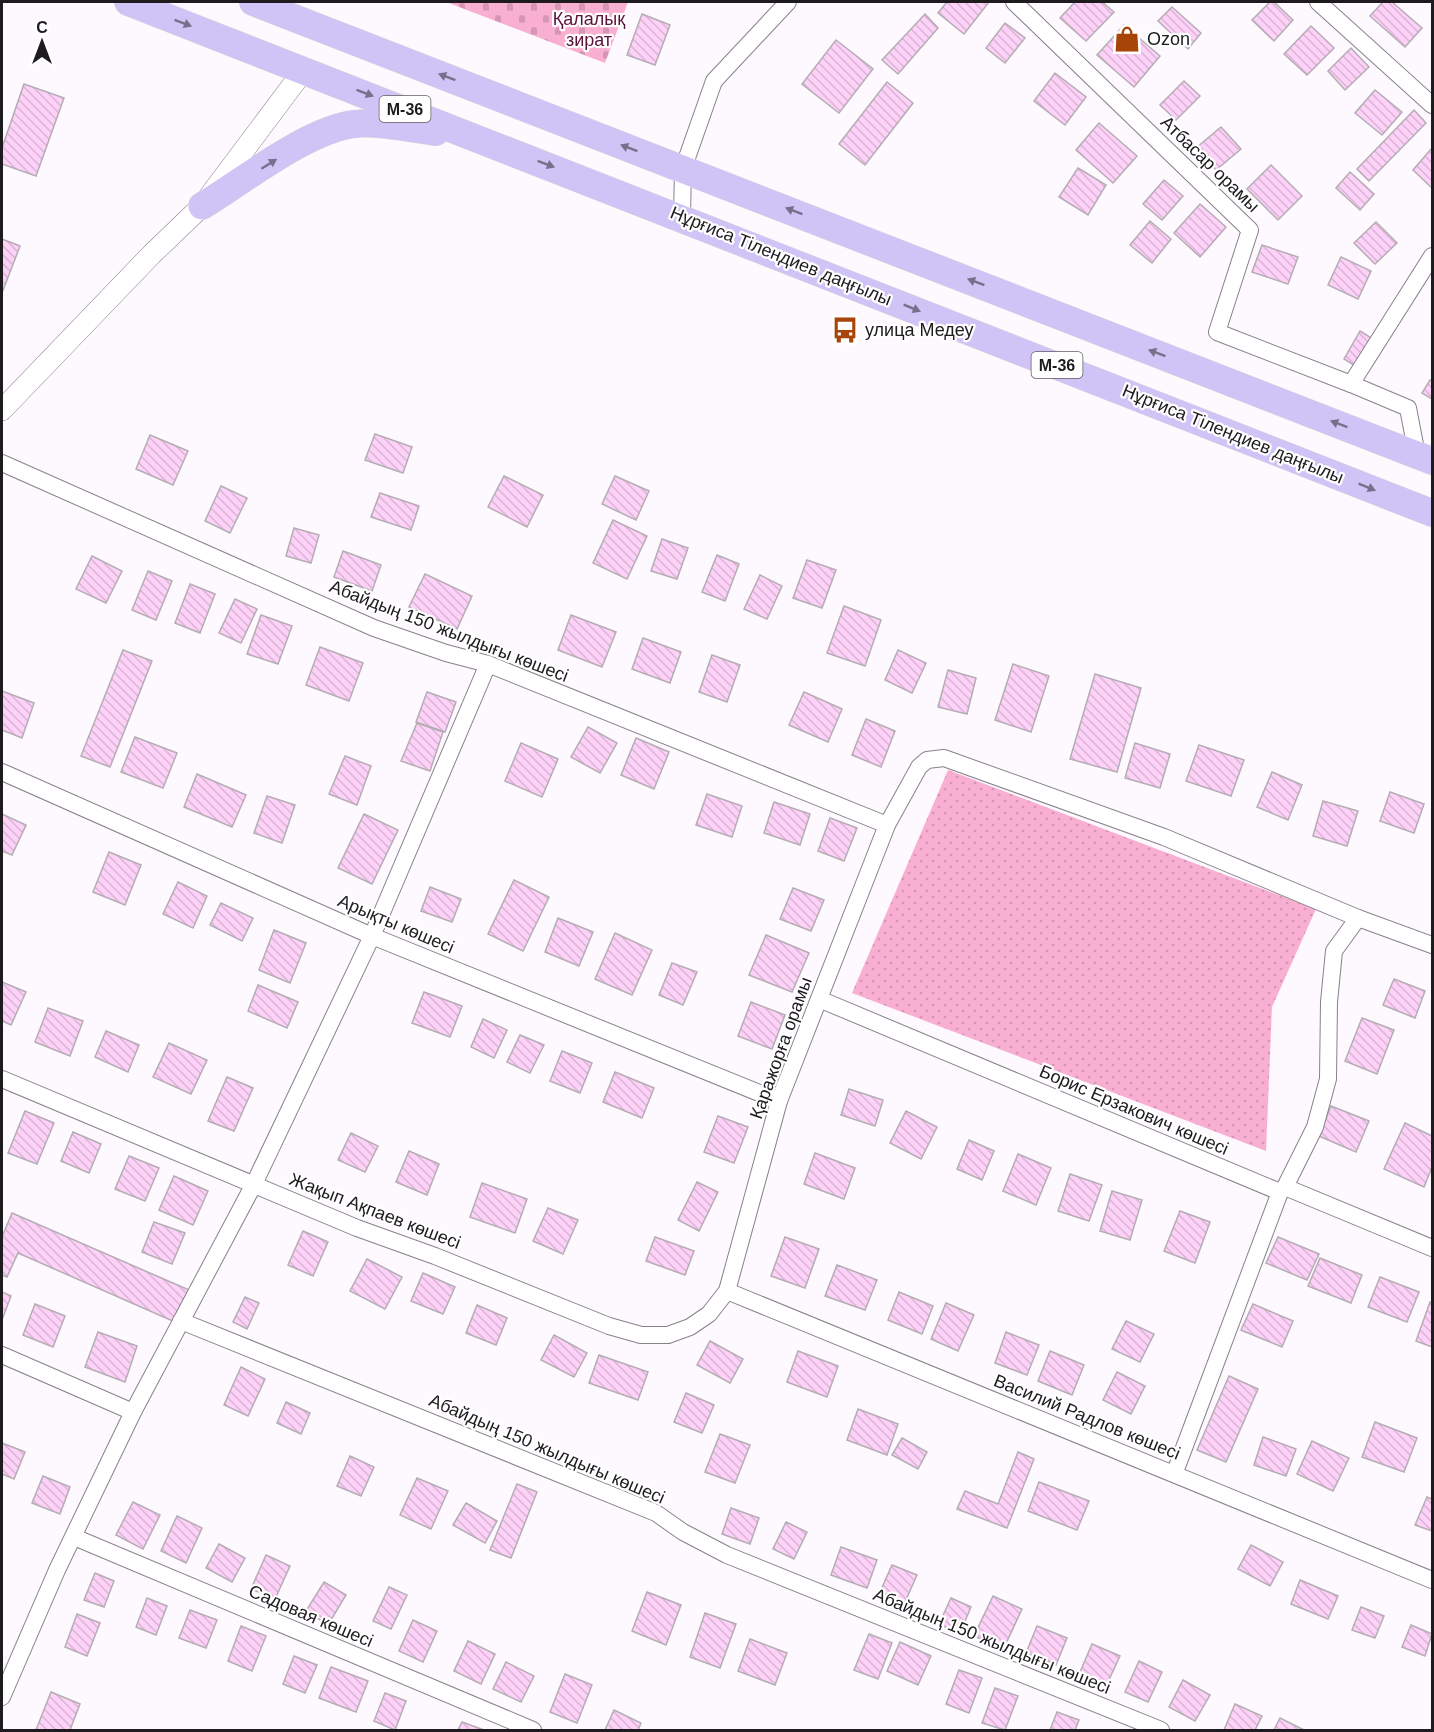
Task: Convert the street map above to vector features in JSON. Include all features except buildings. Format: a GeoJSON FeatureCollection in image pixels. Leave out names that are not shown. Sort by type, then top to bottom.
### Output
{"type":"FeatureCollection","features":[{"type":"Feature","properties":{"kind":"main road","name":"Нұрғиса Тілендиев даңғылы"},"geometry":{"type":"LineString","coordinates":[[128,2],[682,216],[1432,513]]}},
{"type":"Feature","properties":{"kind":"main road","name":"M-36"},"geometry":{"type":"LineString","coordinates":[[253,2],[1425,458]]}},
{"type":"Feature","properties":{"kind":"main road"},"geometry":{"type":"LineString","coordinates":[[202,206],[295,148],[325,132],[355,124],[478,138]]}},
{"type":"Feature","properties":{"kind":"street"},"geometry":{"type":"LineString","coordinates":[[682,216],[683,169],[714,81],[788,2]]}},
{"type":"Feature","properties":{"kind":"street","name":"Атбасар орамы"},"geometry":{"type":"LineString","coordinates":[[1014,2],[1250,230],[1217,332],[1408,408],[1425,458]]}},
{"type":"Feature","properties":{"kind":"street"},"geometry":{"type":"LineString","coordinates":[[1318,2],[1432,105]]}},
{"type":"Feature","properties":{"kind":"street"},"geometry":{"type":"LineString","coordinates":[[2,410],[169,237],[202,206],[304,69]]}},
{"type":"Feature","properties":{"kind":"street"},"geometry":{"type":"LineString","coordinates":[[1351,384],[1432,256]]}},
{"type":"Feature","properties":{"kind":"street","name":"Абайдың 150 жылдығы көшесі"},"geometry":{"type":"LineString","coordinates":[[2,464],[374,628],[446,653],[488,664],[887,825]]}},
{"type":"Feature","properties":{"kind":"street"},"geometry":{"type":"LineString","coordinates":[[2,1697],[133,1412],[254,1184],[372,936],[488,664]]}},
{"type":"Feature","properties":{"kind":"street","name":"Қаражорға орамы"},"geometry":{"type":"LineString","coordinates":[[728,1291],[779,1101],[887,825],[920,766],[927,760],[944,758],[1164,837],[1358,918],[1432,945]]}},
{"type":"Feature","properties":{"kind":"street","name":"Арықты көшесі"},"geometry":{"type":"LineString","coordinates":[[2,772],[372,936],[779,1101]]}},
{"type":"Feature","properties":{"kind":"street"},"geometry":{"type":"LineString","coordinates":[[1175,1472],[1283,1190],[1315,1127],[1328,1078],[1329,1002],[1334,951],[1358,918]]}},
{"type":"Feature","properties":{"kind":"street","name":"Борис Ерзакович көшесі"},"geometry":{"type":"LineString","coordinates":[[819,999],[1283,1190],[1432,1248]]}},
{"type":"Feature","properties":{"kind":"street","name":"Жақып Ақпаев көшесі"},"geometry":{"type":"LineString","coordinates":[[2,1079],[357,1228],[435,1256],[609,1326],[641,1335],[668,1335],[690,1327],[709,1314],[728,1291]]}},
{"type":"Feature","properties":{"kind":"street","name":"Василий Радлов көшесі"},"geometry":{"type":"LineString","coordinates":[[728,1291],[1054,1426],[1175,1472],[1432,1580]]}},
{"type":"Feature","properties":{"kind":"street","name":"Абайдың 150 жылдығы көшесі"},"geometry":{"type":"LineString","coordinates":[[181,1321],[656,1512],[683,1532],[727,1555],[1161,1731]]}},
{"type":"Feature","properties":{"kind":"street"},"geometry":{"type":"LineString","coordinates":[[2,1356],[133,1412]]}},
{"type":"Feature","properties":{"kind":"street","name":"Садовая көшесі"},"geometry":{"type":"LineString","coordinates":[[74,1537],[533,1731]]}},
{"type":"Feature","properties":{"kind":"green space","name":"Қалалық зират"},"geometry":{"type":"Polygon","coordinates":[[[446,2],[628,2],[605,63],[446,2]]]}},
{"type":"Feature","properties":{"kind":"green space"},"geometry":{"type":"Polygon","coordinates":[[[948,770],[1316,909],[1272,1007],[1266,1151],[852,993],[948,770]]]}},
{"type":"Feature","properties":{"kind":"place","name":"Ozon"},"geometry":{"type":"Point","coordinates":[1127,39]}},
{"type":"Feature","properties":{"kind":"place","name":"улица Медеу"},"geometry":{"type":"Point","coordinates":[845,330]}}]}
